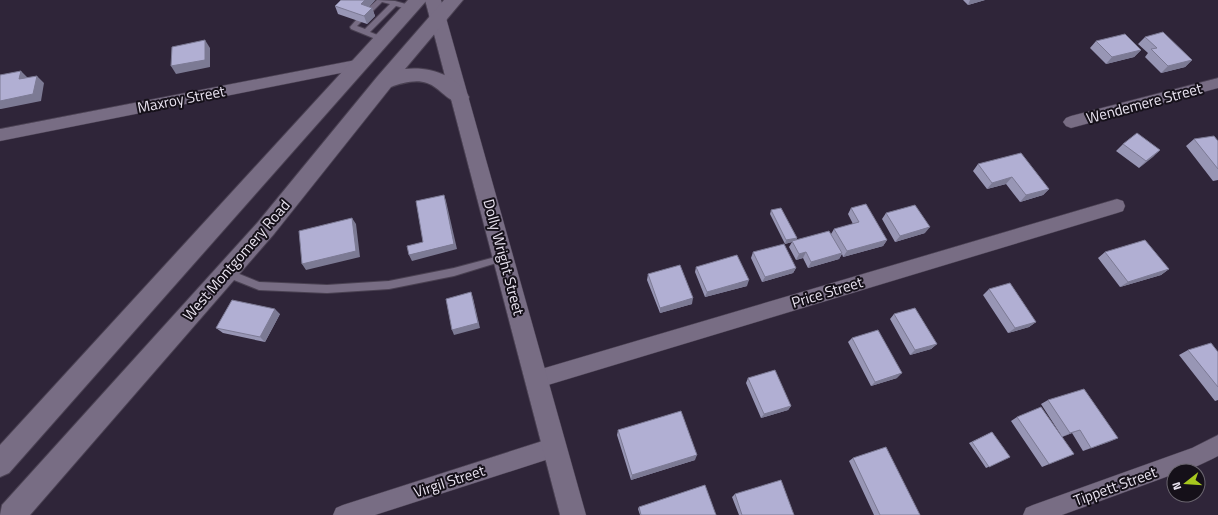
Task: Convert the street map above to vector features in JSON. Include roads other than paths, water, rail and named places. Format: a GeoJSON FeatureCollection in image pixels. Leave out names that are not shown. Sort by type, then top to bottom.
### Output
{"type":"FeatureCollection","features":[{"type":"Feature","properties":{"kind":"main road","name":"West Montgomery Road"},"geometry":{"type":"LineString","coordinates":[[12,515],[266,228],[384,82],[436,10],[454,0]]}},
{"type":"Feature","properties":{"kind":"main road"},"geometry":{"type":"LineString","coordinates":[[0,464],[361,64],[374,36],[408,4]]}},
{"type":"Feature","properties":{"kind":"main road"},"geometry":{"type":"LineString","coordinates":[[384,82],[404,75],[421,74],[435,77],[449,86],[460,97]]}},
{"type":"Feature","properties":{"kind":"street","name":"Dolly Wright Street"},"geometry":{"type":"LineString","coordinates":[[436,10],[574,515]]}},
{"type":"Feature","properties":{"kind":"street","name":"Maxroy Street"},"geometry":{"type":"LineString","coordinates":[[0,135],[361,64]]}},
{"type":"Feature","properties":{"kind":"street","name":"Wendemere Street"},"geometry":{"type":"LineString","coordinates":[[1071,122],[1218,83]]}},
{"type":"Feature","properties":{"kind":"street","name":"Price Street"},"geometry":{"type":"LineString","coordinates":[[538,379],[1117,206]]}},
{"type":"Feature","properties":{"kind":"street","name":"Tippett Street"},"geometry":{"type":"LineString","coordinates":[[1033,515],[1197,456],[1218,445]]}},
{"type":"Feature","properties":{"kind":"street","name":"Virgil Street"},"geometry":{"type":"LineString","coordinates":[[344,515],[555,447]]}},
{"type":"Feature","properties":{"kind":"lane"},"geometry":{"type":"LineString","coordinates":[[367,13],[381,0],[408,4]]}},
{"type":"Feature","properties":{"kind":"lane"},"geometry":{"type":"LineString","coordinates":[[359,21],[353,27],[374,36]]}},
{"type":"Feature","properties":{"kind":"lane"},"geometry":{"type":"LineString","coordinates":[[226,273],[259,286],[327,289],[390,285],[454,272],[504,258]]}}]}
